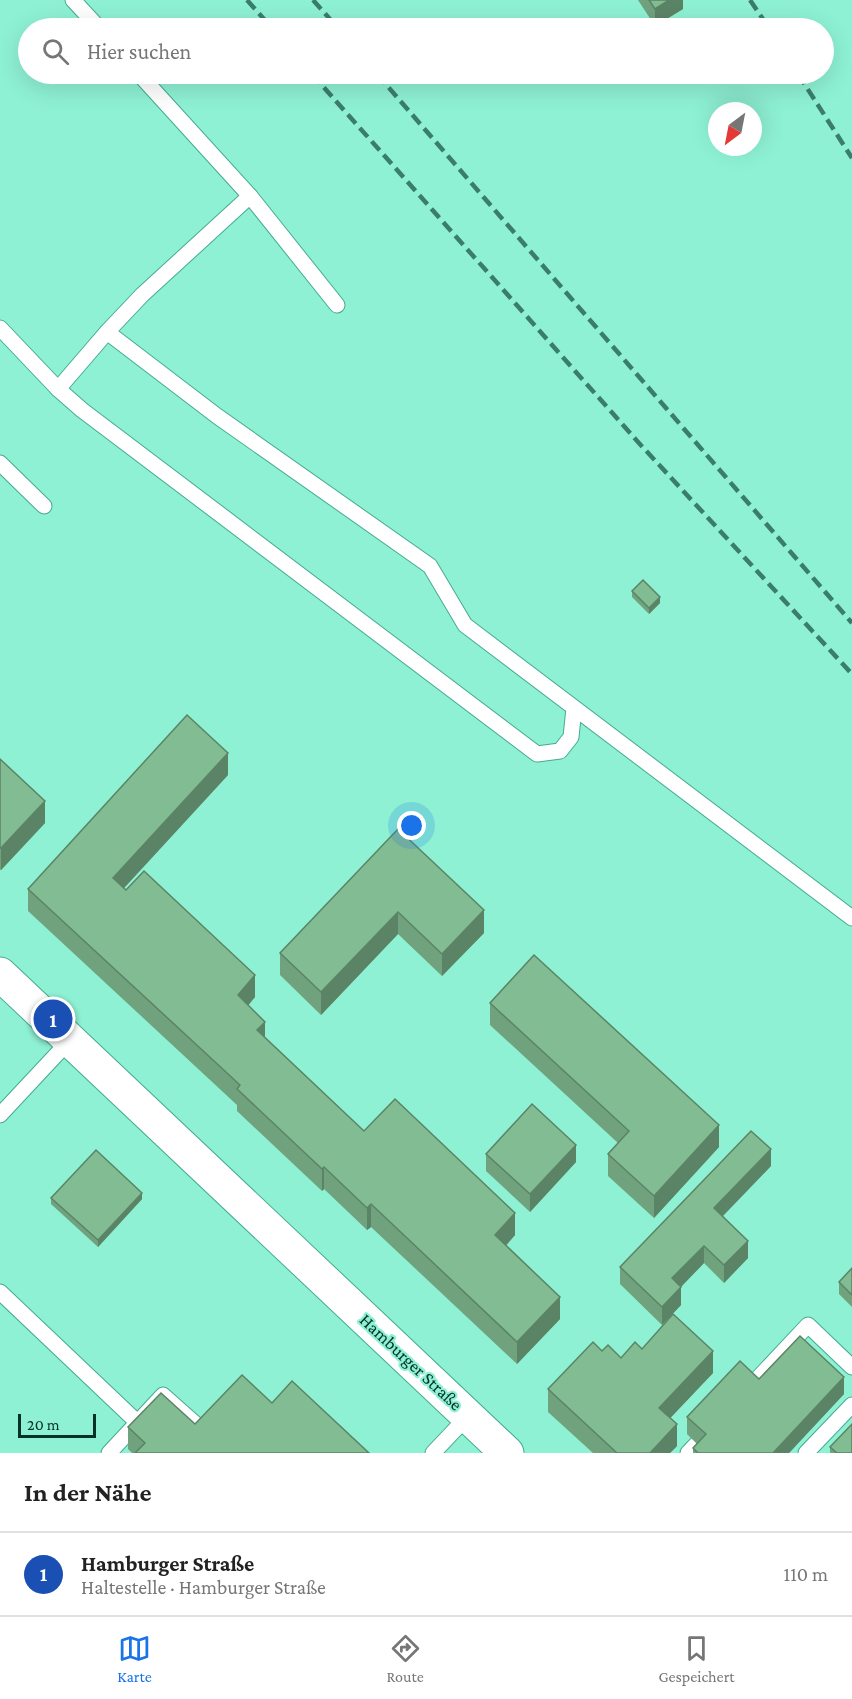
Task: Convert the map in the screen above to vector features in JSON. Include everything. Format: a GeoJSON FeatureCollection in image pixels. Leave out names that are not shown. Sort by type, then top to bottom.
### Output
{"type":"FeatureCollection","features":[{"type":"Feature","properties":{"kind":"main road","name":"Hamburger Straße"},"geometry":{"type":"LineString","coordinates":[[0,974],[507,1453]]}},
{"type":"Feature","properties":{"kind":"lane"},"geometry":{"type":"LineString","coordinates":[[73,0],[90,18]]}},
{"type":"Feature","properties":{"kind":"lane"},"geometry":{"type":"LineString","coordinates":[[149,84],[250,196],[337,305]]}},
{"type":"Feature","properties":{"kind":"lane"},"geometry":{"type":"LineString","coordinates":[[58,389],[141,295],[250,196]]}},
{"type":"Feature","properties":{"kind":"lane"},"geometry":{"type":"LineString","coordinates":[[0,328],[58,389],[91,417],[537,754],[560,751],[571,737],[574,708]]}},
{"type":"Feature","properties":{"kind":"lane"},"geometry":{"type":"LineString","coordinates":[[106,332],[226,423],[429,566],[465,625],[852,918]]}},
{"type":"Feature","properties":{"kind":"lane"},"geometry":{"type":"LineString","coordinates":[[0,464],[44,506]]}},
{"type":"Feature","properties":{"kind":"lane"},"geometry":{"type":"LineString","coordinates":[[0,1115],[70,1041]]}},
{"type":"Feature","properties":{"kind":"lane"},"geometry":{"type":"LineString","coordinates":[[0,1292],[137,1422]]}},
{"type":"Feature","properties":{"kind":"lane"},"geometry":{"type":"LineString","coordinates":[[736,1402],[808,1325],[852,1366]]}},
{"type":"Feature","properties":{"kind":"lane"},"geometry":{"type":"LineString","coordinates":[[109,1453],[163,1395],[198,1426]]}},
{"type":"Feature","properties":{"kind":"lane"},"geometry":{"type":"LineString","coordinates":[[806,1453],[852,1405]]}},
{"type":"Feature","properties":{"kind":"lane"},"geometry":{"type":"LineString","coordinates":[[433,1453],[468,1416]]}},
{"type":"Feature","properties":{"kind":"lane"},"geometry":{"type":"LineString","coordinates":[[688,1453],[720,1419]]}},
{"type":"Feature","properties":{"kind":"building"},"geometry":{"type":"Polygon","coordinates":[[[649,0],[669,0],[655,9],[649,0]]]}},
{"type":"Feature","properties":{"kind":"building"},"geometry":{"type":"Polygon","coordinates":[[[643,580],[660,597],[649,608],[632,591],[643,580]]]}},
{"type":"Feature","properties":{"kind":"building"},"geometry":{"type":"Polygon","coordinates":[[[187,715],[228,753],[113,878],[126,890],[144,871],[255,975],[238,995],[265,1022],[257,1030],[364,1131],[395,1099],[515,1213],[495,1235],[560,1297],[517,1342],[371,1204],[367,1208],[324,1167],[322,1169],[237,1089],[240,1085],[28,889],[187,715]]]}},
{"type":"Feature","properties":{"kind":"building"},"geometry":{"type":"Polygon","coordinates":[[[0,759],[45,801],[1,848],[0,848],[0,759]]]}},
{"type":"Feature","properties":{"kind":"building"},"geometry":{"type":"Polygon","coordinates":[[[398,829],[484,910],[442,954],[398,912],[321,992],[280,953],[398,829]]]}},
{"type":"Feature","properties":{"kind":"building"},"geometry":{"type":"Polygon","coordinates":[[[534,955],[719,1125],[654,1196],[608,1154],[629,1131],[490,1003],[534,955]]]}},
{"type":"Feature","properties":{"kind":"building"},"geometry":{"type":"Polygon","coordinates":[[[532,1104],[576,1145],[530,1194],[486,1154],[532,1104]]]}},
{"type":"Feature","properties":{"kind":"building"},"geometry":{"type":"Polygon","coordinates":[[[751,1131],[771,1149],[714,1208],[748,1241],[724,1265],[704,1246],[672,1278],[681,1287],[662,1307],[620,1267],[751,1131]]]}},
{"type":"Feature","properties":{"kind":"building"},"geometry":{"type":"Polygon","coordinates":[[[96,1150],[142,1193],[98,1240],[51,1198],[96,1150]]]}},
{"type":"Feature","properties":{"kind":"building"},"geometry":{"type":"Polygon","coordinates":[[[852,1268],[852,1295],[839,1282],[852,1268]]]}},
{"type":"Feature","properties":{"kind":"building"},"geometry":{"type":"Polygon","coordinates":[[[673,1314],[713,1351],[659,1408],[677,1424],[650,1453],[617,1453],[548,1389],[593,1342],[602,1351],[608,1345],[621,1358],[635,1342],[642,1349],[673,1314]]]}},
{"type":"Feature","properties":{"kind":"building"},"geometry":{"type":"Polygon","coordinates":[[[800,1336],[844,1377],[773,1453],[698,1453],[693,1448],[706,1434],[687,1417],[740,1361],[759,1379],[800,1336]]]}},
{"type":"Feature","properties":{"kind":"building"},"geometry":{"type":"Polygon","coordinates":[[[242,1375],[272,1403],[292,1381],[369,1453],[135,1453],[145,1443],[128,1427],[161,1393],[195,1424],[242,1375]]]}},
{"type":"Feature","properties":{"kind":"building"},"geometry":{"type":"Polygon","coordinates":[[[852,1424],[852,1453],[837,1453],[830,1447],[852,1424]]]}},
{"type":"Feature","properties":{"kind":"railway"},"geometry":{"type":"LineString","coordinates":[[247,0],[263,18]]}},
{"type":"Feature","properties":{"kind":"railway"},"geometry":{"type":"LineString","coordinates":[[313,0],[329,18]]}},
{"type":"Feature","properties":{"kind":"railway"},"geometry":{"type":"LineString","coordinates":[[750,0],[762,18]]}},
{"type":"Feature","properties":{"kind":"railway"},"geometry":{"type":"LineString","coordinates":[[321,84],[638,442],[852,674]]}},
{"type":"Feature","properties":{"kind":"railway"},"geometry":{"type":"LineString","coordinates":[[386,84],[852,623]]}},
{"type":"Feature","properties":{"kind":"railway"},"geometry":{"type":"LineString","coordinates":[[804,84],[852,158]]}},
{"type":"Feature","properties":{"kind":"place","name":"Hamburger Straße"},"geometry":{"type":"Point","coordinates":[53,1019]}}]}
